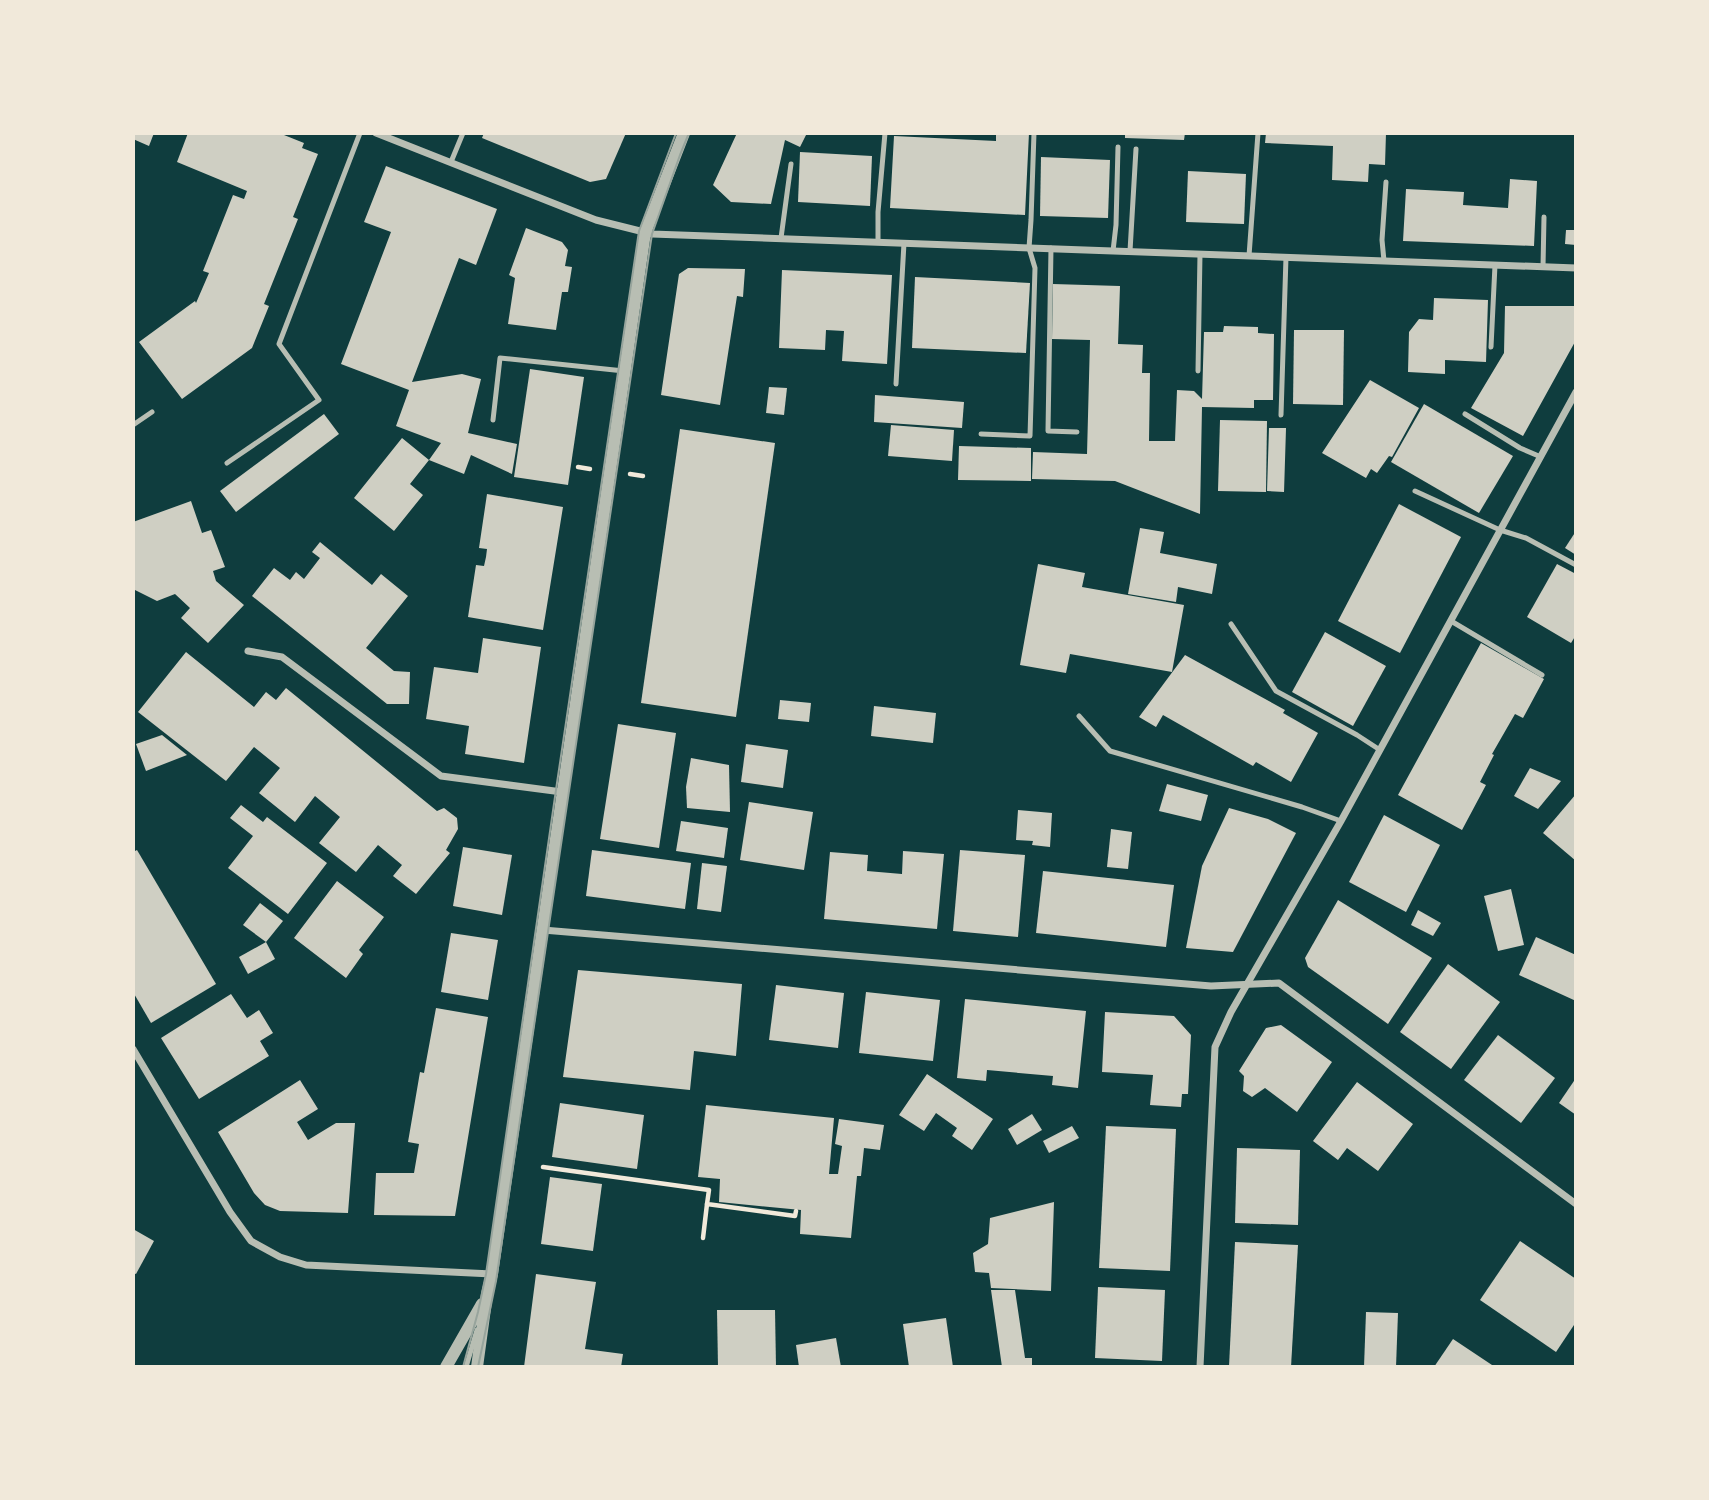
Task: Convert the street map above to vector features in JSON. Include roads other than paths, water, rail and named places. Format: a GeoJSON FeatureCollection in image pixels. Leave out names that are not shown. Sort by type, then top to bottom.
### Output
{"type":"FeatureCollection","features":[{"type":"Feature","properties":{"kind":"street"},"geometry":{"type":"LineString","coordinates":[[378,133],[596,220],[645,233],[1576,268]]}},
{"type":"Feature","properties":{"kind":"street"},"geometry":{"type":"LineString","coordinates":[[477,1367],[645,233],[682,134]]}},
{"type":"Feature","properties":{"kind":"street"},"geometry":{"type":"LineString","coordinates":[[1200,1367],[1215,1047],[1231,1012],[1341,821],[1576,392]]}},
{"type":"Feature","properties":{"kind":"street"},"geometry":{"type":"LineString","coordinates":[[248,651],[282,657],[441,776],[562,792]]}},
{"type":"Feature","properties":{"kind":"street"},"geometry":{"type":"LineString","coordinates":[[543,930],[1183,984],[1211,986],[1279,983],[1576,1204]]}},
{"type":"Feature","properties":{"kind":"street"},"geometry":{"type":"LineString","coordinates":[[133,1049],[230,1212],[251,1241],[280,1257],[306,1265],[492,1274]]}},
{"type":"Feature","properties":{"kind":"street"},"geometry":{"type":"LineString","coordinates":[[446,1367],[487,1294]]}},
{"type":"Feature","properties":{"kind":"lane"},"geometry":{"type":"LineString","coordinates":[[227,463],[319,400],[279,344],[359,133]]}},
{"type":"Feature","properties":{"kind":"lane"},"geometry":{"type":"LineString","coordinates":[[451,162],[463,133]]}},
{"type":"Feature","properties":{"kind":"lane"},"geometry":{"type":"LineString","coordinates":[[878,242],[885,133]]}},
{"type":"Feature","properties":{"kind":"lane"},"geometry":{"type":"LineString","coordinates":[[981,434],[1030,436],[1035,268],[1029,248],[1034,133]]}},
{"type":"Feature","properties":{"kind":"lane"},"geometry":{"type":"LineString","coordinates":[[1249,256],[1258,133]]}},
{"type":"Feature","properties":{"kind":"lane"},"geometry":{"type":"LineString","coordinates":[[1113,251],[1118,147]]}},
{"type":"Feature","properties":{"kind":"lane"},"geometry":{"type":"LineString","coordinates":[[1130,251],[1136,149]]}},
{"type":"Feature","properties":{"kind":"lane"},"geometry":{"type":"LineString","coordinates":[[781,238],[791,164]]}},
{"type":"Feature","properties":{"kind":"lane"},"geometry":{"type":"LineString","coordinates":[[1384,261],[1382,240],[1386,181]]}},
{"type":"Feature","properties":{"kind":"lane"},"geometry":{"type":"LineString","coordinates":[[1543,267],[1544,216]]}},
{"type":"Feature","properties":{"kind":"lane"},"geometry":{"type":"LineString","coordinates":[[897,384],[904,243]]}},
{"type":"Feature","properties":{"kind":"lane"},"geometry":{"type":"LineString","coordinates":[[1051,248],[1048,431],[1077,432]]}},
{"type":"Feature","properties":{"kind":"lane"},"geometry":{"type":"LineString","coordinates":[[1198,371],[1200,254]]}},
{"type":"Feature","properties":{"kind":"lane"},"geometry":{"type":"LineString","coordinates":[[1281,415],[1286,257]]}},
{"type":"Feature","properties":{"kind":"lane"},"geometry":{"type":"LineString","coordinates":[[1491,347],[1495,265]]}},
{"type":"Feature","properties":{"kind":"lane"},"geometry":{"type":"LineString","coordinates":[[493,420],[500,358],[624,371]]}},
{"type":"Feature","properties":{"kind":"lane"},"geometry":{"type":"LineString","coordinates":[[133,425],[152,412]]}},
{"type":"Feature","properties":{"kind":"lane"},"geometry":{"type":"LineString","coordinates":[[1465,414],[1520,448],[1541,457]]}},
{"type":"Feature","properties":{"kind":"lane"},"geometry":{"type":"LineString","coordinates":[[1415,491],[1500,530],[1527,538],[1576,565]]}},
{"type":"Feature","properties":{"kind":"lane"},"geometry":{"type":"LineString","coordinates":[[1451,621],[1542,674]]}},
{"type":"Feature","properties":{"kind":"lane"},"geometry":{"type":"LineString","coordinates":[[1231,624],[1276,691],[1380,750]]}},
{"type":"Feature","properties":{"kind":"lane"},"geometry":{"type":"LineString","coordinates":[[1079,716],[1110,751],[1341,821]]}},
{"type":"Feature","properties":{"kind":"lane"},"geometry":{"type":"LineString","coordinates":[[466,1367],[487,1294]]}},
{"type":"Feature","properties":{"kind":"tram line"},"geometry":{"type":"LineString","coordinates":[[463,1367],[486,1274],[639,231],[676,133]]}},
{"type":"Feature","properties":{"kind":"tram line"},"geometry":{"type":"LineString","coordinates":[[478,1367],[496,1281],[652,234],[689,133]]}}]}
